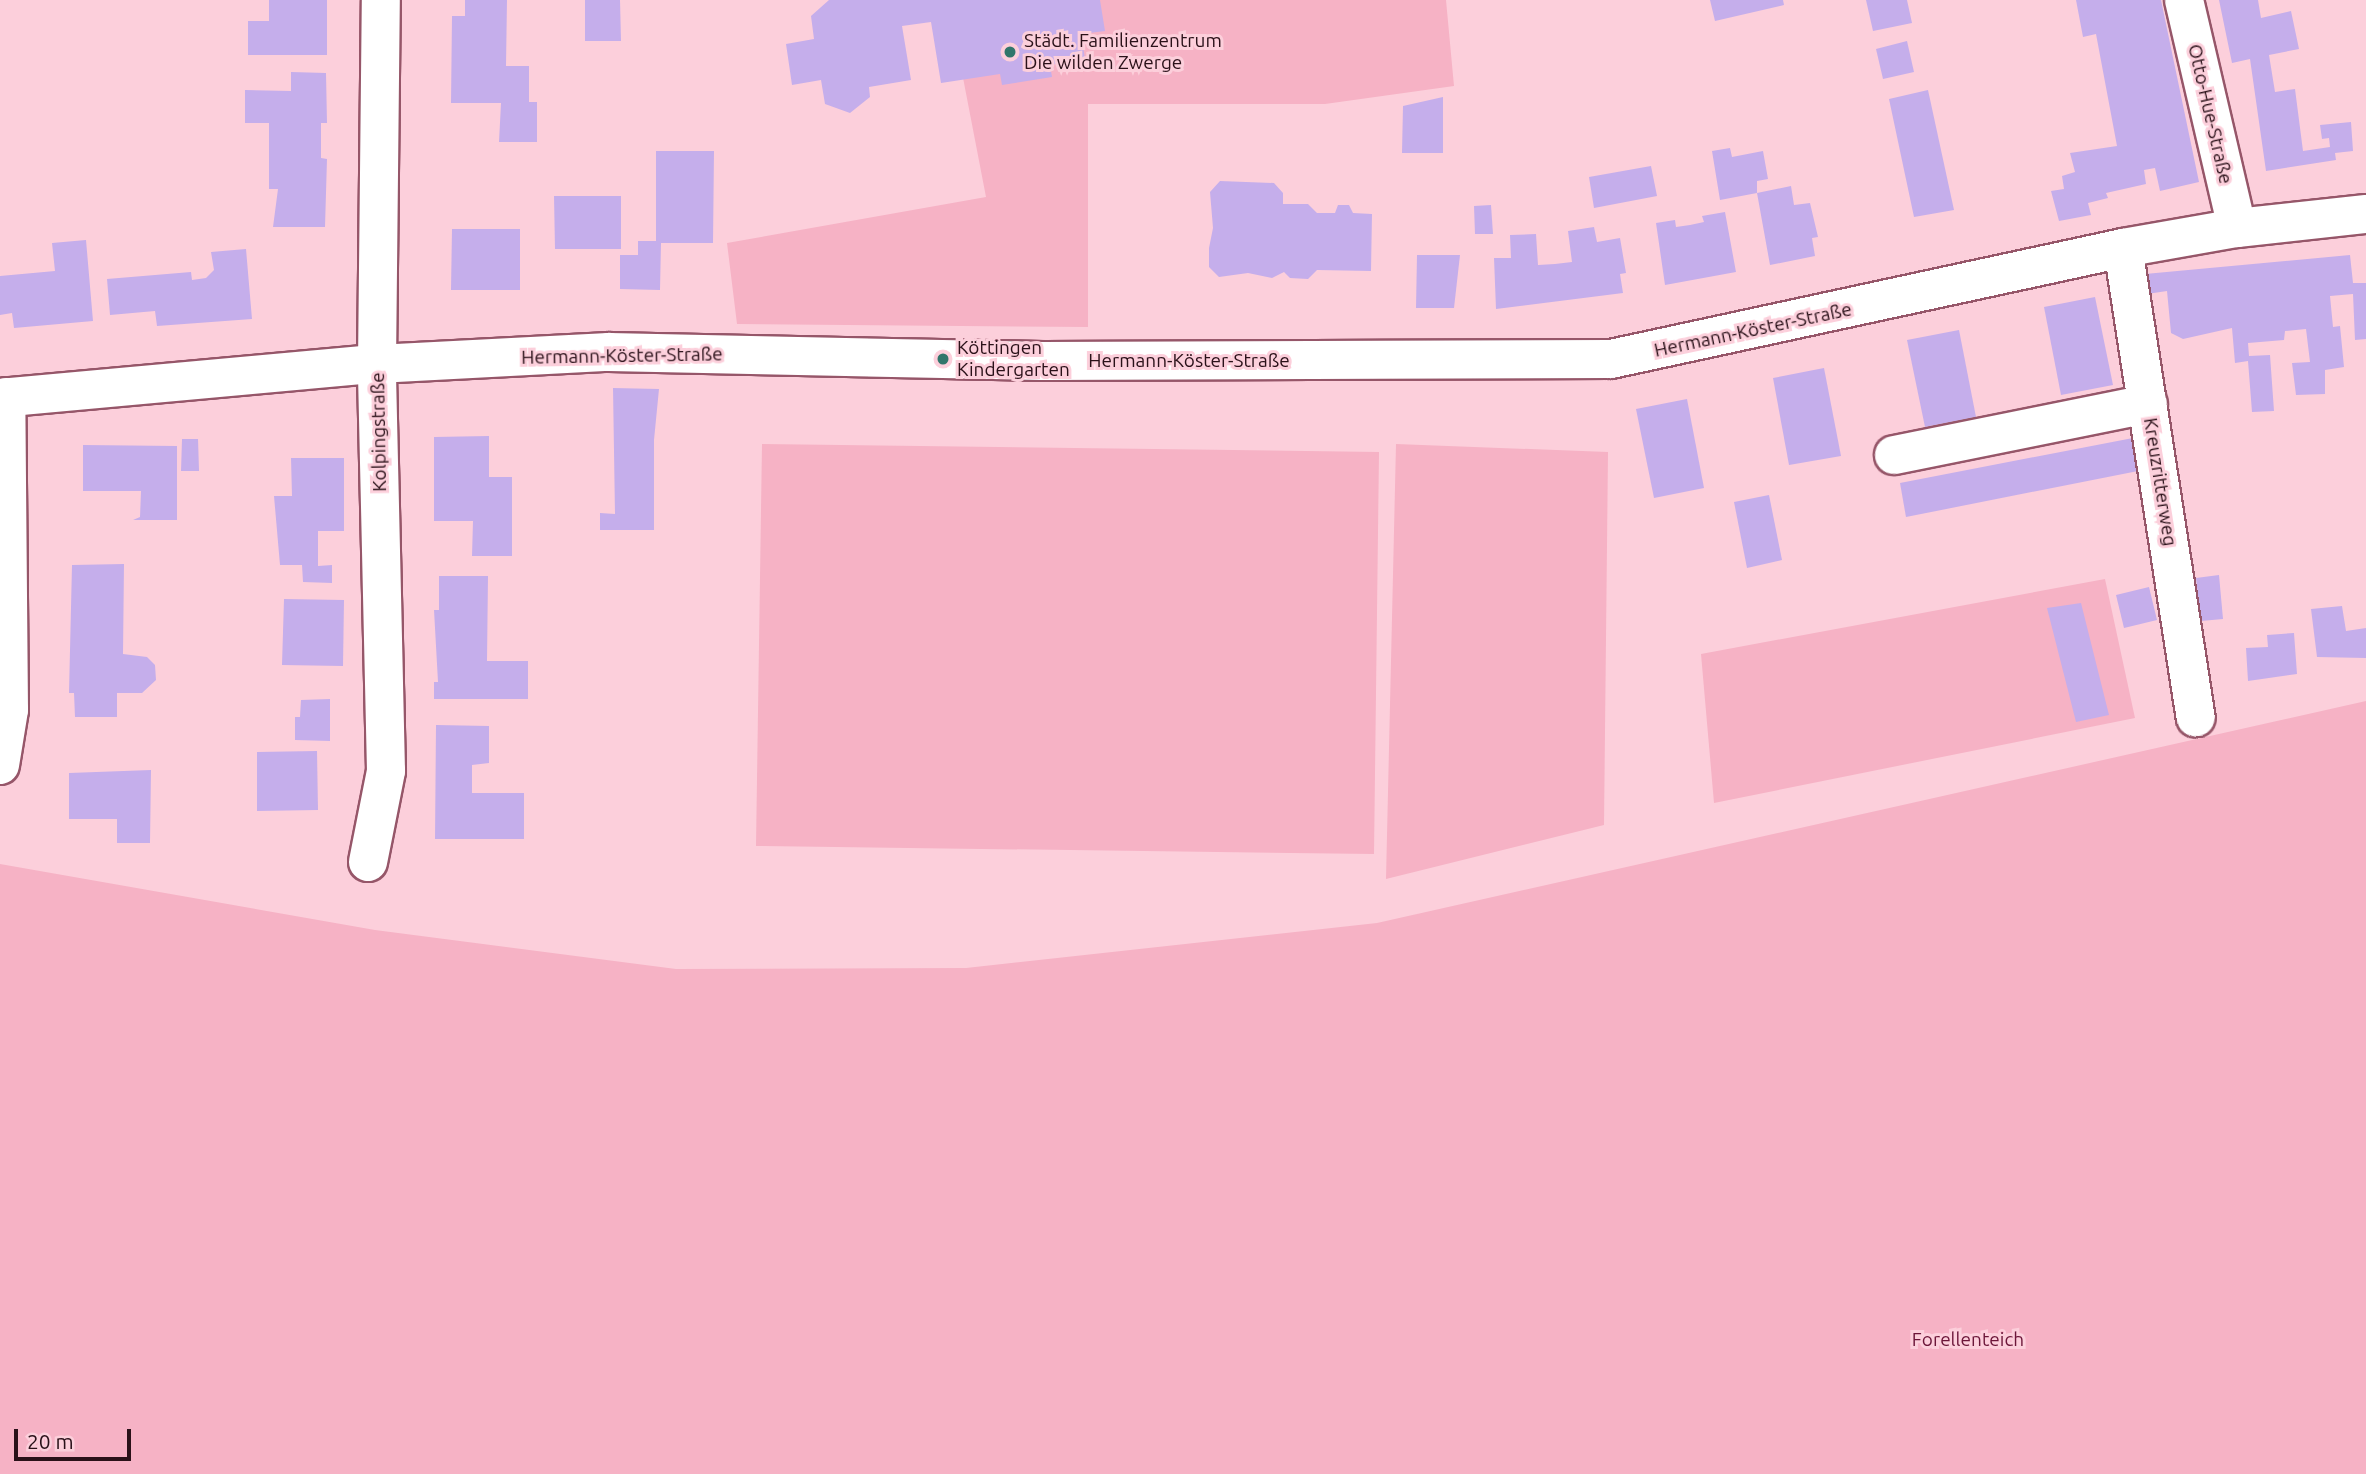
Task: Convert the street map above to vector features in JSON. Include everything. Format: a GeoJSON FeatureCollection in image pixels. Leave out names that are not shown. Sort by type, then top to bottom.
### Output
{"type":"FeatureCollection","features":[{"type":"Feature","properties":{"kind":"street","name":"Kolpingstraße"},"geometry":{"type":"LineString","coordinates":[[368,862],[386,771],[377,364],[381,0]]}},
{"type":"Feature","properties":{"kind":"street","name":"Otto-Hue-Straße"},"geometry":{"type":"LineString","coordinates":[[2184,0],[2236,228]]}},
{"type":"Feature","properties":{"kind":"street","name":"Hermann-Köster-Straße"},"geometry":{"type":"LineString","coordinates":[[3,398],[377,364],[609,352],[1043,361],[1611,359],[2123,248],[2236,228],[2366,214]]}},
{"type":"Feature","properties":{"kind":"street","name":"Kreuzritterweg"},"geometry":{"type":"LineString","coordinates":[[2123,248],[2196,717]]}},
{"type":"Feature","properties":{"kind":"street"},"geometry":{"type":"LineString","coordinates":[[0,765],[9,710],[3,398]]}},
{"type":"Feature","properties":{"kind":"street"},"geometry":{"type":"LineString","coordinates":[[1894,455],[2148,404]]}},
{"type":"Feature","properties":{"kind":"green space"},"geometry":{"type":"Polygon","coordinates":[[[948,0],[1446,0],[1454,86],[1325,104],[1088,104],[1088,327],[737,324],[727,243],[986,197],[948,0]]]}},
{"type":"Feature","properties":{"kind":"green space"},"geometry":{"type":"Polygon","coordinates":[[[762,444],[1379,452],[1374,854],[756,846],[762,444]]]}},
{"type":"Feature","properties":{"kind":"green space"},"geometry":{"type":"Polygon","coordinates":[[[1396,444],[1608,452],[1604,825],[1386,879],[1396,444]]]}},
{"type":"Feature","properties":{"kind":"green space"},"geometry":{"type":"Polygon","coordinates":[[[2105,579],[2135,718],[1714,803],[1701,654],[2105,579]]]}},
{"type":"Feature","properties":{"kind":"green space","name":"Forellenteich"},"geometry":{"type":"Polygon","coordinates":[[[2366,701],[2366,1474],[0,1474],[0,864],[375,930],[676,969],[966,968],[1377,923],[2366,701]]]}},
{"type":"Feature","properties":{"kind":"building"},"geometry":{"type":"Polygon","coordinates":[[[269,0],[327,0],[327,55],[248,55],[248,21],[269,21],[269,0]]]}},
{"type":"Feature","properties":{"kind":"building"},"geometry":{"type":"Polygon","coordinates":[[[465,0],[507,0],[506,66],[529,66],[529,102],[537,102],[537,142],[499,142],[501,103],[451,103],[452,16],[465,16],[465,0]]]}},
{"type":"Feature","properties":{"kind":"building"},"geometry":{"type":"Polygon","coordinates":[[[585,0],[620,0],[621,41],[585,41],[585,0]]]}},
{"type":"Feature","properties":{"kind":"building","name":"Städt. Familienzentrum Die wilden Zwerge"},"geometry":{"type":"Polygon","coordinates":[[[829,0],[1100,0],[1105,31],[1081,34],[1085,59],[1050,65],[1052,77],[1002,85],[1000,74],[941,83],[931,22],[902,26],[911,80],[869,87],[870,97],[850,113],[825,104],[821,80],[792,85],[786,44],[814,39],[811,16],[829,0]]]}},
{"type":"Feature","properties":{"kind":"building"},"geometry":{"type":"Polygon","coordinates":[[[1710,0],[1783,0],[1784,5],[1715,21],[1710,0]]]}},
{"type":"Feature","properties":{"kind":"building"},"geometry":{"type":"Polygon","coordinates":[[[1866,0],[1907,0],[1912,23],[1873,31],[1866,0]]]}},
{"type":"Feature","properties":{"kind":"building"},"geometry":{"type":"Polygon","coordinates":[[[2076,0],[2161,0],[2199,182],[2160,191],[2155,168],[2144,170],[2146,184],[2106,193],[2108,198],[2088,203],[2091,215],[2059,221],[2051,191],[2064,189],[2062,176],[2075,172],[2070,153],[2117,146],[2096,34],[2083,37],[2076,0]]]}},
{"type":"Feature","properties":{"kind":"building"},"geometry":{"type":"Polygon","coordinates":[[[2219,0],[2258,0],[2261,18],[2291,11],[2299,49],[2269,55],[2275,92],[2295,89],[2303,151],[2330,147],[2329,138],[2322,139],[2320,125],[2351,122],[2353,151],[2335,153],[2336,160],[2266,171],[2250,59],[2232,63],[2219,0]]]}},
{"type":"Feature","properties":{"kind":"building"},"geometry":{"type":"Polygon","coordinates":[[[1907,41],[1914,72],[1883,79],[1876,49],[1907,41]]]}},
{"type":"Feature","properties":{"kind":"building"},"geometry":{"type":"Polygon","coordinates":[[[291,72],[326,73],[327,123],[321,123],[321,158],[327,159],[325,227],[273,227],[278,189],[269,189],[269,123],[245,123],[245,90],[291,91],[291,72]]]}},
{"type":"Feature","properties":{"kind":"building"},"geometry":{"type":"Polygon","coordinates":[[[1928,90],[1954,210],[1914,217],[1889,99],[1928,90]]]}},
{"type":"Feature","properties":{"kind":"building"},"geometry":{"type":"Polygon","coordinates":[[[1443,97],[1443,153],[1402,153],[1403,106],[1443,97]]]}},
{"type":"Feature","properties":{"kind":"building"},"geometry":{"type":"Polygon","coordinates":[[[1730,148],[1732,157],[1763,151],[1768,179],[1757,181],[1757,193],[1720,200],[1712,151],[1730,148]]]}},
{"type":"Feature","properties":{"kind":"building"},"geometry":{"type":"Polygon","coordinates":[[[656,151],[714,151],[713,243],[661,243],[660,290],[620,289],[620,255],[638,255],[638,241],[656,241],[656,151]]]}},
{"type":"Feature","properties":{"kind":"building"},"geometry":{"type":"Polygon","coordinates":[[[1651,166],[1657,196],[1594,208],[1589,177],[1651,166]]]}},
{"type":"Feature","properties":{"kind":"building"},"geometry":{"type":"Polygon","coordinates":[[[1220,181],[1274,183],[1283,193],[1283,204],[1308,204],[1317,213],[1335,213],[1338,205],[1349,205],[1353,213],[1372,214],[1371,271],[1317,270],[1308,279],[1290,278],[1284,272],[1272,278],[1248,273],[1219,277],[1209,267],[1209,248],[1213,228],[1210,192],[1220,181]]]}},
{"type":"Feature","properties":{"kind":"building"},"geometry":{"type":"Polygon","coordinates":[[[1791,186],[1794,205],[1810,203],[1818,237],[1812,238],[1815,256],[1770,265],[1757,193],[1791,186]]]}},
{"type":"Feature","properties":{"kind":"building"},"geometry":{"type":"Polygon","coordinates":[[[554,196],[621,196],[621,249],[555,249],[554,196]]]}},
{"type":"Feature","properties":{"kind":"building"},"geometry":{"type":"Polygon","coordinates":[[[1491,205],[1493,234],[1475,234],[1474,206],[1491,205]]]}},
{"type":"Feature","properties":{"kind":"building"},"geometry":{"type":"Polygon","coordinates":[[[1725,212],[1736,272],[1665,285],[1656,223],[1675,220],[1676,227],[1690,225],[1704,222],[1702,216],[1725,212]]]}},
{"type":"Feature","properties":{"kind":"building"},"geometry":{"type":"Polygon","coordinates":[[[1594,227],[1597,242],[1620,238],[1626,273],[1620,274],[1623,293],[1496,309],[1494,258],[1511,258],[1510,235],[1536,234],[1538,265],[1555,264],[1572,262],[1568,231],[1594,227]]]}},
{"type":"Feature","properties":{"kind":"building"},"geometry":{"type":"Polygon","coordinates":[[[452,229],[520,229],[520,290],[451,290],[452,229]]]}},
{"type":"Feature","properties":{"kind":"building"},"geometry":{"type":"Polygon","coordinates":[[[86,240],[93,321],[14,328],[12,313],[0,315],[0,276],[55,271],[52,243],[86,240]]]}},
{"type":"Feature","properties":{"kind":"building"},"geometry":{"type":"Polygon","coordinates":[[[246,249],[252,319],[157,326],[155,311],[110,315],[107,279],[191,272],[192,280],[206,278],[214,270],[211,252],[246,249]]]}},
{"type":"Feature","properties":{"kind":"building"},"geometry":{"type":"Polygon","coordinates":[[[1417,255],[1460,255],[1454,308],[1416,308],[1417,255]]]}},
{"type":"Feature","properties":{"kind":"building"},"geometry":{"type":"Polygon","coordinates":[[[2350,255],[2353,283],[2366,283],[2366,339],[2355,340],[2353,294],[2330,296],[2333,327],[2340,326],[2344,367],[2325,370],[2325,394],[2296,395],[2292,363],[2310,362],[2306,329],[2285,331],[2284,340],[2248,343],[2249,356],[2270,355],[2274,411],[2252,412],[2248,361],[2235,363],[2232,328],[2183,339],[2171,333],[2167,291],[2147,294],[2145,274],[2350,255]]]}},
{"type":"Feature","properties":{"kind":"building"},"geometry":{"type":"Polygon","coordinates":[[[2095,297],[2113,385],[2061,395],[2044,307],[2095,297]]]}},
{"type":"Feature","properties":{"kind":"building"},"geometry":{"type":"Polygon","coordinates":[[[1959,330],[1976,417],[1925,427],[1907,340],[1959,330]]]}},
{"type":"Feature","properties":{"kind":"building"},"geometry":{"type":"Polygon","coordinates":[[[1824,368],[1841,456],[1789,465],[1773,378],[1824,368]]]}},
{"type":"Feature","properties":{"kind":"building"},"geometry":{"type":"Polygon","coordinates":[[[613,388],[659,389],[654,440],[654,530],[600,530],[600,513],[615,514],[613,388]]]}},
{"type":"Feature","properties":{"kind":"building"},"geometry":{"type":"Polygon","coordinates":[[[1687,399],[1704,488],[1654,498],[1636,409],[1687,399]]]}},
{"type":"Feature","properties":{"kind":"building"},"geometry":{"type":"Polygon","coordinates":[[[489,436],[489,477],[512,477],[512,556],[472,556],[473,521],[434,521],[434,437],[489,436]]]}},
{"type":"Feature","properties":{"kind":"building"},"geometry":{"type":"Polygon","coordinates":[[[2133,438],[2138,471],[1906,517],[1900,483],[2133,438]]]}},
{"type":"Feature","properties":{"kind":"building"},"geometry":{"type":"Polygon","coordinates":[[[182,439],[198,439],[199,471],[181,471],[182,439]]]}},
{"type":"Feature","properties":{"kind":"building"},"geometry":{"type":"Polygon","coordinates":[[[83,445],[177,446],[177,520],[133,520],[140,517],[141,491],[83,491],[83,445]]]}},
{"type":"Feature","properties":{"kind":"building"},"geometry":{"type":"Polygon","coordinates":[[[291,458],[344,458],[344,531],[318,531],[318,566],[332,565],[332,583],[303,582],[302,565],[280,565],[274,496],[292,496],[291,458]]]}},
{"type":"Feature","properties":{"kind":"building"},"geometry":{"type":"Polygon","coordinates":[[[1769,495],[1782,560],[1747,568],[1734,502],[1769,495]]]}},
{"type":"Feature","properties":{"kind":"building"},"geometry":{"type":"Polygon","coordinates":[[[124,564],[123,654],[147,657],[155,665],[156,680],[142,693],[117,693],[117,717],[75,717],[74,693],[69,693],[72,565],[124,564]]]}},
{"type":"Feature","properties":{"kind":"building"},"geometry":{"type":"Polygon","coordinates":[[[2219,575],[2223,619],[2201,621],[2196,578],[2219,575]]]}},
{"type":"Feature","properties":{"kind":"building"},"geometry":{"type":"Polygon","coordinates":[[[439,576],[488,576],[487,661],[528,661],[528,699],[434,699],[434,682],[438,682],[434,610],[439,610],[439,576]]]}},
{"type":"Feature","properties":{"kind":"building"},"geometry":{"type":"Polygon","coordinates":[[[2149,587],[2157,620],[2124,628],[2116,595],[2149,587]]]}},
{"type":"Feature","properties":{"kind":"building"},"geometry":{"type":"Polygon","coordinates":[[[284,599],[344,600],[343,666],[282,665],[284,599]]]}},
{"type":"Feature","properties":{"kind":"building"},"geometry":{"type":"Polygon","coordinates":[[[2081,603],[2109,715],[2076,722],[2047,608],[2081,603]]]}},
{"type":"Feature","properties":{"kind":"building"},"geometry":{"type":"Polygon","coordinates":[[[2342,606],[2346,631],[2366,628],[2366,658],[2317,657],[2311,609],[2342,606]]]}},
{"type":"Feature","properties":{"kind":"building"},"geometry":{"type":"Polygon","coordinates":[[[2294,633],[2297,674],[2248,681],[2246,648],[2268,647],[2267,635],[2294,633]]]}},
{"type":"Feature","properties":{"kind":"building"},"geometry":{"type":"Polygon","coordinates":[[[330,699],[330,741],[295,740],[295,717],[300,717],[301,700],[330,699]]]}},
{"type":"Feature","properties":{"kind":"building"},"geometry":{"type":"Polygon","coordinates":[[[436,725],[489,726],[489,763],[472,765],[472,793],[524,793],[524,839],[435,839],[436,725]]]}},
{"type":"Feature","properties":{"kind":"building"},"geometry":{"type":"Polygon","coordinates":[[[317,751],[318,810],[257,811],[257,752],[317,751]]]}},
{"type":"Feature","properties":{"kind":"building"},"geometry":{"type":"Polygon","coordinates":[[[151,770],[150,843],[117,843],[117,819],[69,819],[69,773],[151,770]]]}},
{"type":"Feature","properties":{"kind":"place","name":"Städt. Familienzentrum Die wilden Zwerge"},"geometry":{"type":"Point","coordinates":[1010,52]}},
{"type":"Feature","properties":{"kind":"place","name":"Köttingen Kindergarten"},"geometry":{"type":"Point","coordinates":[943,359]}}]}
